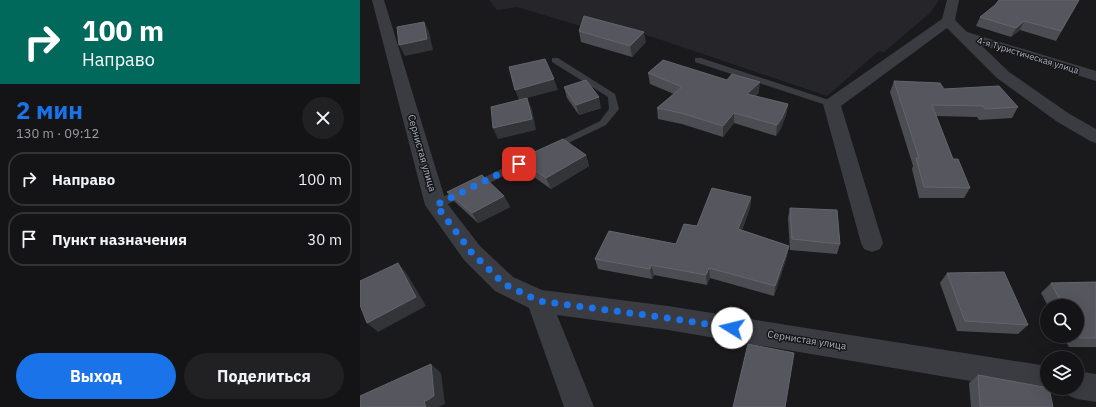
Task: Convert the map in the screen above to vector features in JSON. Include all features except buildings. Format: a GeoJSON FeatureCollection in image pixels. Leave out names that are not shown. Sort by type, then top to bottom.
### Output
{"type":"FeatureCollection","features":[{"type":"Feature","properties":{"kind":"street","name":"Сернистая улица"},"geometry":{"type":"LineString","coordinates":[[378,0],[436,205],[472,253],[504,284],[539,301],[668,318],[1040,379]]}},
{"type":"Feature","properties":{"kind":"street"},"geometry":{"type":"LineString","coordinates":[[872,243],[832,104],[948,21],[953,0]]}},
{"type":"Feature","properties":{"kind":"street"},"geometry":{"type":"LineString","coordinates":[[948,21],[1003,75],[1062,117],[1096,137]]}},
{"type":"Feature","properties":{"kind":"street","name":"4-я Туристическая улица"},"geometry":{"type":"LineString","coordinates":[[961,33],[1096,76]]}},
{"type":"Feature","properties":{"kind":"street"},"geometry":{"type":"LineString","coordinates":[[539,301],[580,407]]}},
{"type":"Feature","properties":{"kind":"street"},"geometry":{"type":"LineString","coordinates":[[1084,386],[1096,388]]}},
{"type":"Feature","properties":{"kind":"lane"},"geometry":{"type":"LineString","coordinates":[[436,205],[603,123],[614,109],[612,96],[555,60]]}},
{"type":"Feature","properties":{"kind":"lane"},"geometry":{"type":"LineString","coordinates":[[698,60],[832,104]]}},
{"type":"Feature","properties":{"kind":"shaded area"},"geometry":{"type":"Polygon","coordinates":[[[489,0],[939,0],[930,13],[884,52],[879,51],[827,96],[620,26],[581,26],[517,7],[497,10],[489,0]]]}},
{"type":"Feature","properties":{"kind":"route"},"geometry":{"type":"LineString","coordinates":[[519,164],[436,205],[472,253],[504,284],[539,301],[732,328]]}}]}
